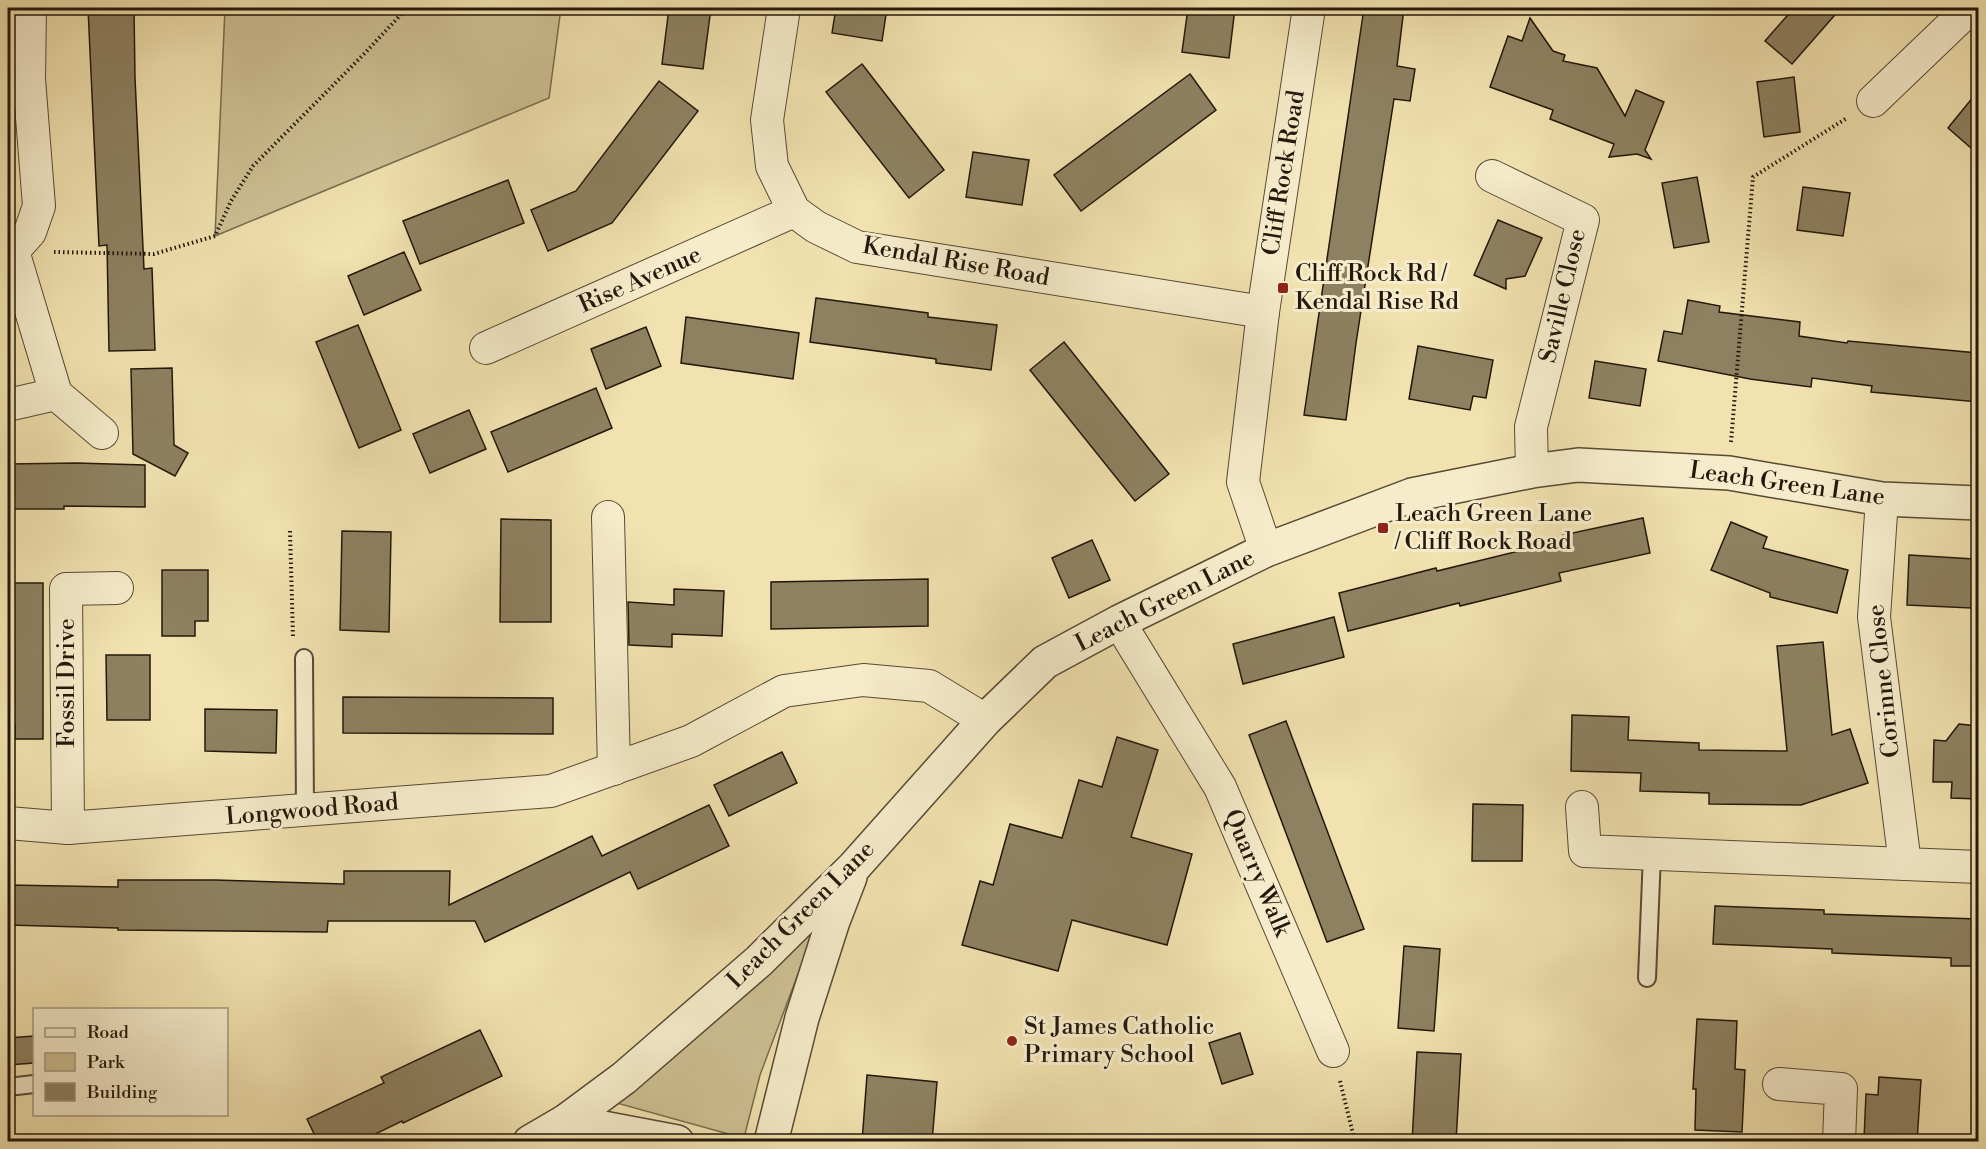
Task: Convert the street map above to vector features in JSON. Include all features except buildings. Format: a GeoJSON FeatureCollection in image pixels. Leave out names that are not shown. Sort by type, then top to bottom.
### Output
{"type":"FeatureCollection","features":[{"type":"Feature","properties":{"kind":"street"},"geometry":{"type":"LineString","coordinates":[[30,8],[28,79],[39,206],[30,232],[10,253],[56,394],[102,433]]}},
{"type":"Feature","properties":{"kind":"street","name":"Kendal Rise Road"},"geometry":{"type":"LineString","coordinates":[[784,8],[767,120],[772,166],[794,211],[816,227],[857,247],[1263,312]]}},
{"type":"Feature","properties":{"kind":"street","name":"Cliff Rock Road"},"geometry":{"type":"LineString","coordinates":[[1266,550],[1243,482],[1263,312],[1310,8]]}},
{"type":"Feature","properties":{"kind":"street"},"geometry":{"type":"LineString","coordinates":[[1873,101],[1970,8]]}},
{"type":"Feature","properties":{"kind":"street","name":"Saville Close"},"geometry":{"type":"LineString","coordinates":[[1492,176],[1583,220],[1531,427],[1532,471]]}},
{"type":"Feature","properties":{"kind":"street","name":"Rise Avenue"},"geometry":{"type":"LineString","coordinates":[[486,348],[794,211]]}},
{"type":"Feature","properties":{"kind":"street"},"geometry":{"type":"LineString","coordinates":[[8,405],[56,394]]}},
{"type":"Feature","properties":{"kind":"street","name":"Leach Green Lane"},"geometry":{"type":"LineString","coordinates":[[530,1142],[566,1121],[624,1078],[759,961],[854,867],[984,720],[1045,662],[1119,622],[1266,550],[1412,495],[1532,471],[1578,465],[1729,472],[1882,499],[1978,502]]}},
{"type":"Feature","properties":{"kind":"street","name":"Corinne Close"},"geometry":{"type":"LineString","coordinates":[[1882,499],[1874,616],[1905,864]]}},
{"type":"Feature","properties":{"kind":"street"},"geometry":{"type":"LineString","coordinates":[[608,517],[614,769]]}},
{"type":"Feature","properties":{"kind":"street","name":"Fossil Drive"},"geometry":{"type":"LineString","coordinates":[[68,828],[66,589],[117,588]]}},
{"type":"Feature","properties":{"kind":"street","name":"Quarry Walk"},"geometry":{"type":"LineString","coordinates":[[1119,622],[1220,787],[1333,1051]]}},
{"type":"Feature","properties":{"kind":"street","name":"Longwood Road"},"geometry":{"type":"LineString","coordinates":[[8,823],[68,828],[551,791],[691,741],[784,691],[851,681],[929,686],[984,720]]}},
{"type":"Feature","properties":{"kind":"street"},"geometry":{"type":"LineString","coordinates":[[1582,807],[1585,851],[1978,867]]}},
{"type":"Feature","properties":{"kind":"street"},"geometry":{"type":"LineString","coordinates":[[771,1142],[802,1018],[833,921],[854,867]]}},
{"type":"Feature","properties":{"kind":"street"},"geometry":{"type":"LineString","coordinates":[[1779,1084],[1841,1089],[1839,1142]]}},
{"type":"Feature","properties":{"kind":"street"},"geometry":{"type":"LineString","coordinates":[[566,1121],[677,1142]]}},
{"type":"Feature","properties":{"kind":"lane"},"geometry":{"type":"LineString","coordinates":[[304,658],[305,810]]}},
{"type":"Feature","properties":{"kind":"lane"},"geometry":{"type":"LineString","coordinates":[[1647,978],[1652,854]]}},
{"type":"Feature","properties":{"kind":"lane"},"geometry":{"type":"LineString","coordinates":[[8,1087],[33,1084]]}},
{"type":"Feature","properties":{"kind":"path"},"geometry":{"type":"LineString","coordinates":[[10,253],[154,254],[214,236],[231,201],[253,166],[407,8]]}},
{"type":"Feature","properties":{"kind":"path"},"geometry":{"type":"LineString","coordinates":[[1729,472],[1753,177],[1873,101]]}},
{"type":"Feature","properties":{"kind":"path"},"geometry":{"type":"LineString","coordinates":[[290,531],[293,642],[304,658]]}},
{"type":"Feature","properties":{"kind":"path"},"geometry":{"type":"LineString","coordinates":[[1333,1051],[1355,1142]]}},
{"type":"Feature","properties":{"kind":"green space"},"geometry":{"type":"Polygon","coordinates":[[[225,8],[561,8],[549,98],[215,236],[225,8]]]}},
{"type":"Feature","properties":{"kind":"green space"},"geometry":{"type":"Polygon","coordinates":[[[807,930],[813,934],[760,1075],[745,1134],[732,1135],[613,1102],[807,930]]]}},
{"type":"Feature","properties":{"kind":"place","name":"Cliff Rock Rd / Kendal Rise Rd"},"geometry":{"type":"Point","coordinates":[1283,288]}},
{"type":"Feature","properties":{"kind":"place","name":"Leach Green Lane / Cliff Rock Road"},"geometry":{"type":"Point","coordinates":[1383,528]}},
{"type":"Feature","properties":{"kind":"place","name":"St James Catholic Primary School"},"geometry":{"type":"Point","coordinates":[1012,1041]}}]}
